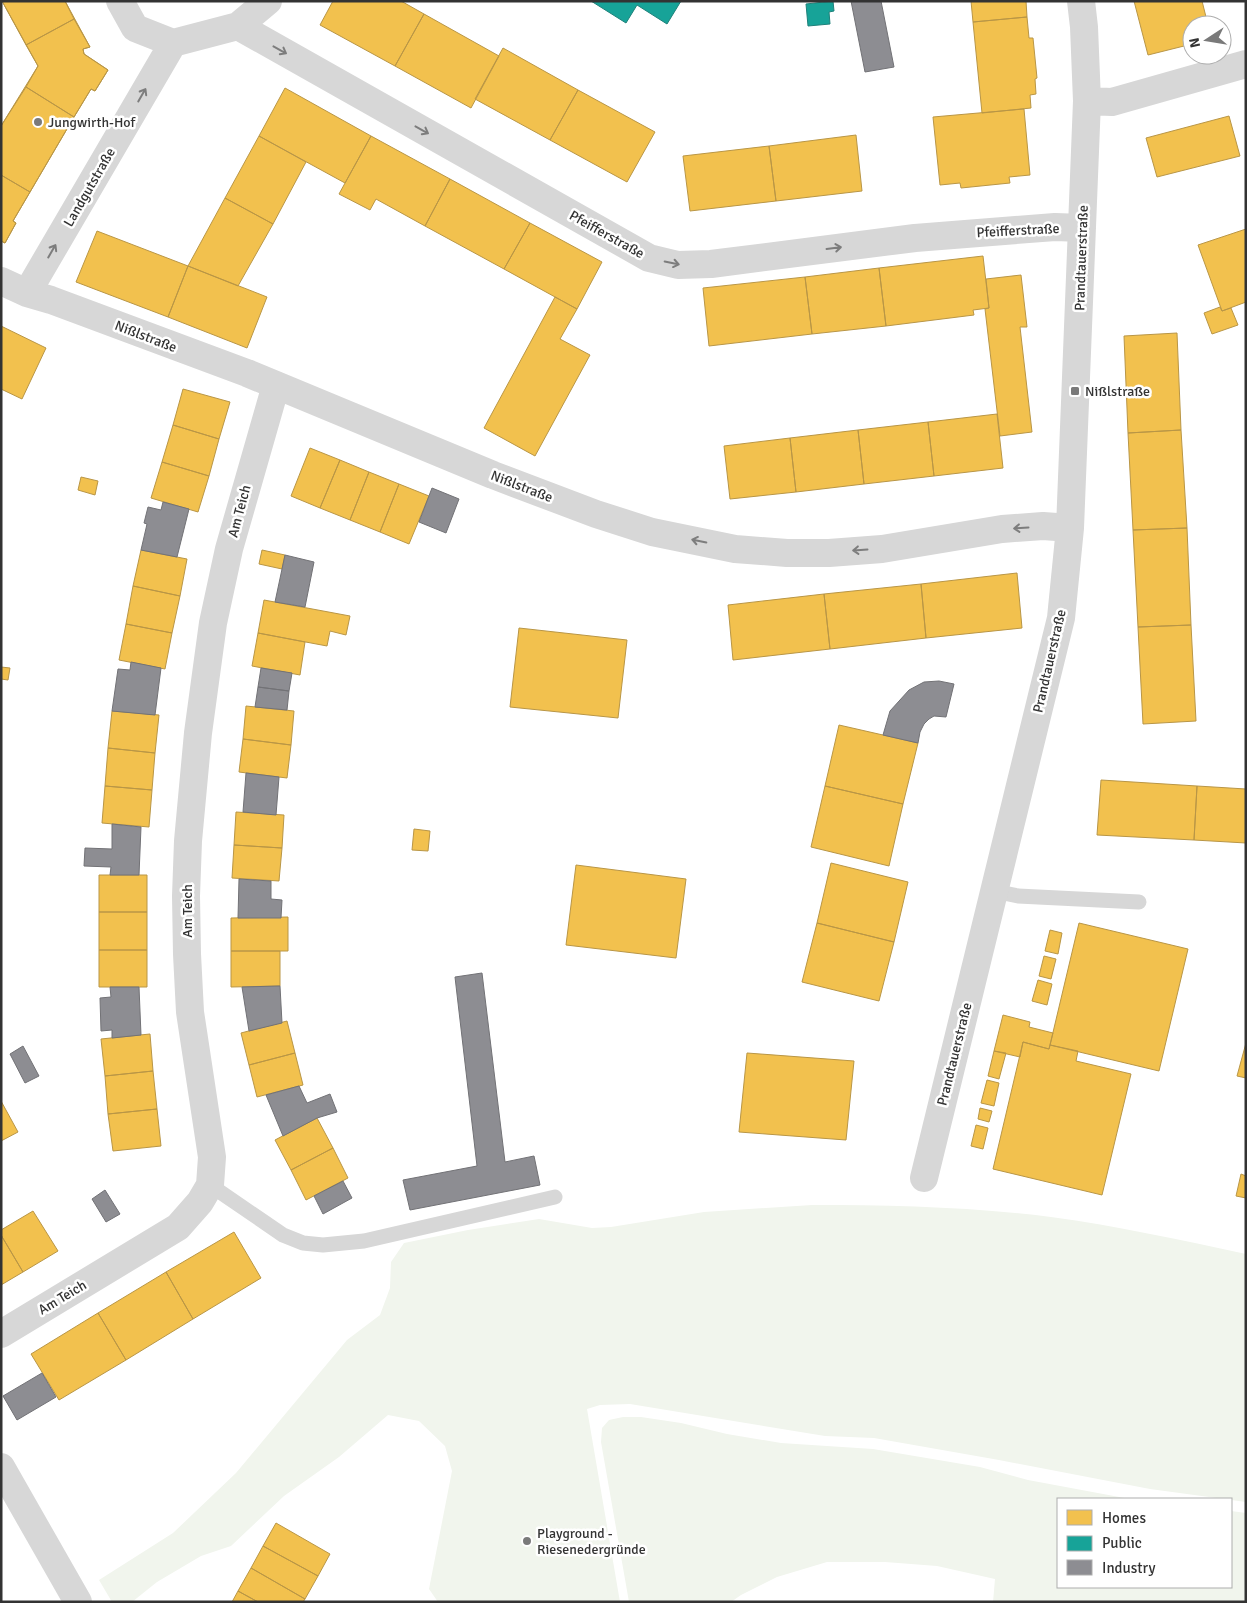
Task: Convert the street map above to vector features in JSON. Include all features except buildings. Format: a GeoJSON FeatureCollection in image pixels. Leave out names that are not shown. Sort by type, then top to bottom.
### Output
{"type":"FeatureCollection","features":[{"type":"Feature","properties":{"kind":"street"},"geometry":{"type":"LineString","coordinates":[[120,1],[135,28],[173,43],[238,26],[268,1]]}},
{"type":"Feature","properties":{"kind":"street","name":"Prandtauerstraße"},"geometry":{"type":"LineString","coordinates":[[924,1178],[1061,618],[1070,528],[1087,101],[1081,1]]}},
{"type":"Feature","properties":{"kind":"street","name":"Pfeifferstraße"},"geometry":{"type":"LineString","coordinates":[[238,26],[648,258],[678,265],[711,264],[915,238],[1055,227],[1082,228]]}},
{"type":"Feature","properties":{"kind":"street","name":"Landgutstraße"},"geometry":{"type":"LineString","coordinates":[[27,293],[173,43]]}},
{"type":"Feature","properties":{"kind":"street"},"geometry":{"type":"LineString","coordinates":[[1087,101],[1112,102],[1246,64]]}},
{"type":"Feature","properties":{"kind":"street","name":"Nißlstraße"},"geometry":{"type":"LineString","coordinates":[[1,281],[27,293],[51,300],[276,385],[501,478],[596,514],[652,532],[735,549],[786,553],[829,553],[882,549],[1002,529],[1043,526],[1070,528]]}},
{"type":"Feature","properties":{"kind":"street","name":"Am Teich"},"geometry":{"type":"LineString","coordinates":[[1,1334],[178,1227],[200,1202],[210,1184],[212,1157],[190,1012],[186,896],[188,841],[199,724],[213,623],[230,544],[276,385]]}},
{"type":"Feature","properties":{"kind":"street"},"geometry":{"type":"LineString","coordinates":[[1,1467],[78,1602]]}},
{"type":"Feature","properties":{"kind":"lane"},"geometry":{"type":"LineString","coordinates":[[994,891],[1018,896],[1139,902]]}},
{"type":"Feature","properties":{"kind":"lane"},"geometry":{"type":"LineString","coordinates":[[210,1184],[283,1235],[302,1243],[324,1245],[364,1241],[555,1197]]}},
{"type":"Feature","properties":{"kind":"shaded area"},"geometry":{"type":"Polygon","coordinates":[[[812,1205],[932,1207],[992,1211],[1051,1217],[1125,1229],[1246,1254],[1246,1502],[1232,1500],[1232,1498],[1216,1498],[1150,1489],[874,1438],[825,1436],[630,1404],[600,1405],[587,1409],[620,1602],[438,1602],[429,1589],[452,1471],[445,1446],[419,1421],[388,1415],[339,1457],[284,1496],[231,1546],[201,1556],[157,1582],[132,1602],[112,1602],[99,1580],[173,1533],[236,1473],[347,1340],[380,1315],[390,1288],[391,1262],[404,1243],[468,1230],[539,1219],[592,1228],[611,1227],[704,1212],[812,1205]]]}},
{"type":"Feature","properties":{"kind":"shaded area"},"geometry":{"type":"Polygon","coordinates":[[[623,1417],[641,1417],[781,1443],[873,1449],[980,1467],[1028,1480],[1125,1498],[1057,1498],[1057,1588],[1232,1588],[1232,1511],[1246,1513],[1246,1602],[993,1602],[995,1579],[937,1566],[885,1562],[827,1562],[777,1577],[731,1602],[629,1602],[601,1442],[602,1428],[609,1420],[623,1417]]]}},
{"type":"Feature","properties":{"kind":"place","name":"Jungwirth-Hof"},"geometry":{"type":"Point","coordinates":[38,122]}},
{"type":"Feature","properties":{"kind":"place","name":"Nißlstraße"},"geometry":{"type":"Point","coordinates":[1075,391]}},
{"type":"Feature","properties":{"kind":"place","name":"Playground - Riesenedergründe"},"geometry":{"type":"Point","coordinates":[527,1541]}}]}
